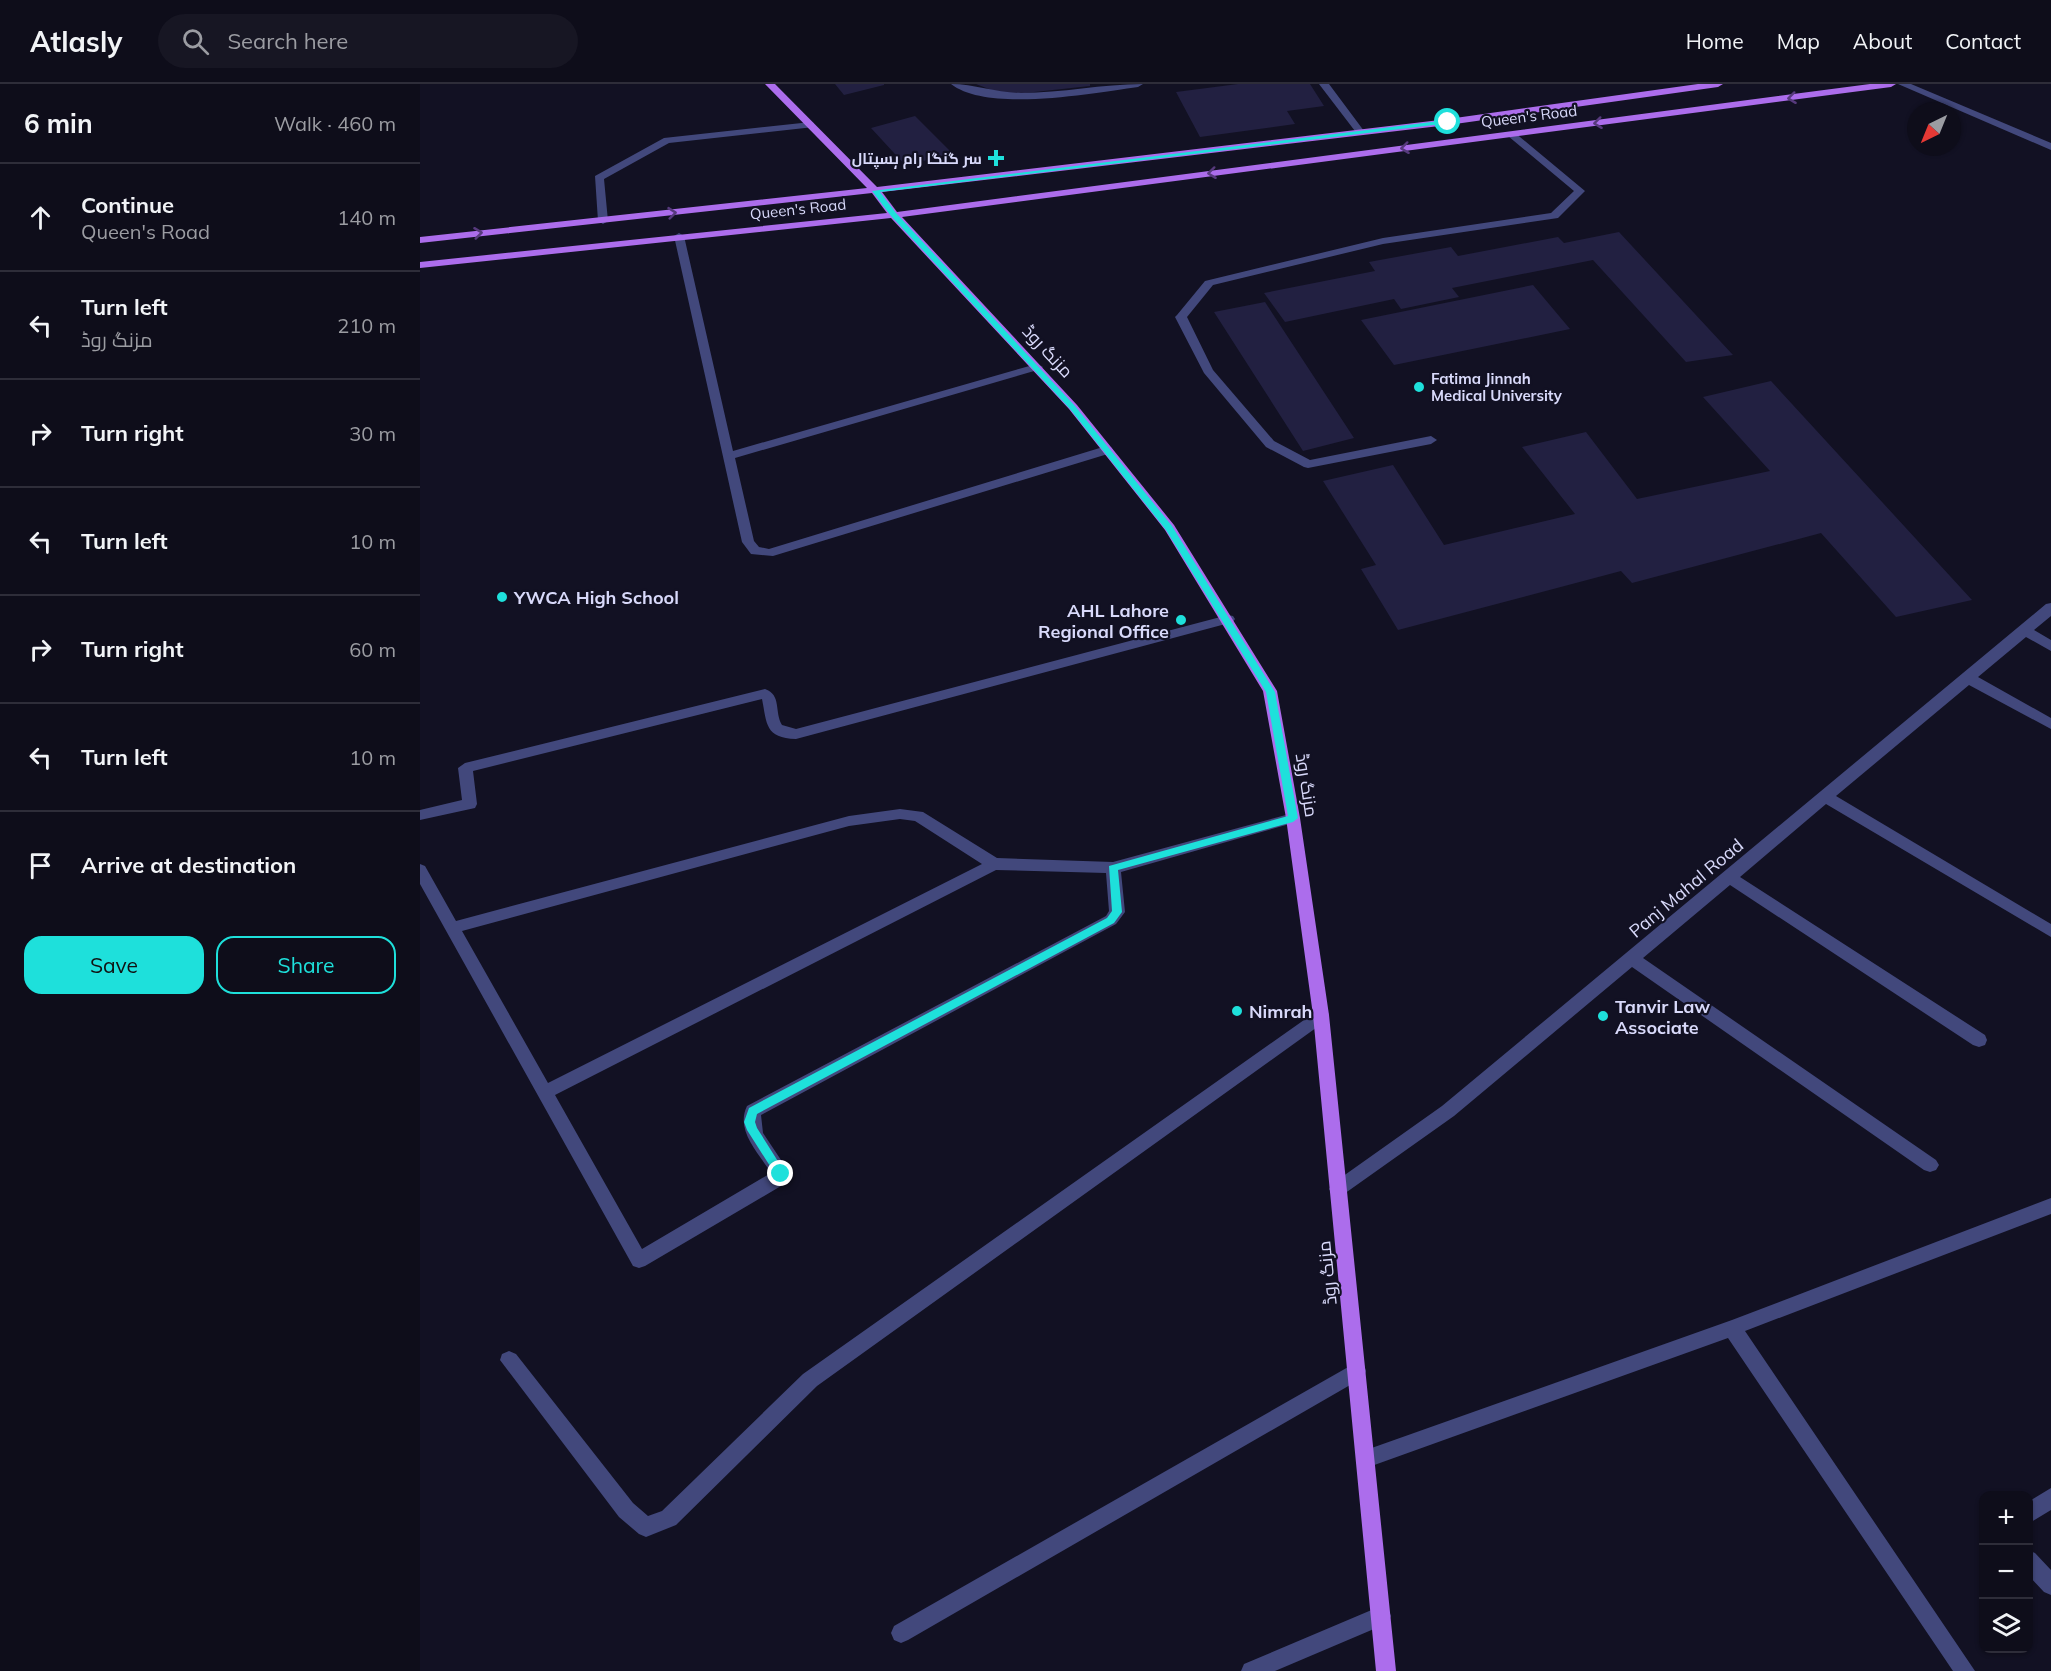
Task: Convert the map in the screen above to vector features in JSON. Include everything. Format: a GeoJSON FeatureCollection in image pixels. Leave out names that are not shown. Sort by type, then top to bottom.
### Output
{"type":"FeatureCollection","features":[{"type":"Feature","properties":{"kind":"main road","name":"مزنگ روڈ"},"geometry":{"type":"LineString","coordinates":[[770,84],[876,191],[894,214],[1037,367],[1107,450],[1170,528],[1270,692],[1293,818],[1321,1015],[1386,1671]]}},
{"type":"Feature","properties":{"kind":"main road","name":"Queen's Road"},"geometry":{"type":"LineString","coordinates":[[420,240],[876,191],[1361,133],[1718,84]]}},
{"type":"Feature","properties":{"kind":"main road","name":"Queen's Road"},"geometry":{"type":"LineString","coordinates":[[420,265],[894,214],[1891,84]]}},
{"type":"Feature","properties":{"kind":"street"},"geometry":{"type":"LineString","coordinates":[[956,84],[981,94],[1031,96],[1138,84]]}},
{"type":"Feature","properties":{"kind":"street"},"geometry":{"type":"LineString","coordinates":[[1324,84],[1361,133]]}},
{"type":"Feature","properties":{"kind":"street"},"geometry":{"type":"LineString","coordinates":[[1903,84],[2051,147]]}},
{"type":"Feature","properties":{"kind":"street"},"geometry":{"type":"LineString","coordinates":[[603,220],[599,178],[667,140],[811,125]]}},
{"type":"Feature","properties":{"kind":"street"},"geometry":{"type":"LineString","coordinates":[[1431,441],[1308,464],[1270,444],[1208,371],[1181,317],[1209,283],[1383,241],[1554,216],[1580,191],[1511,134]]}},
{"type":"Feature","properties":{"kind":"street"},"geometry":{"type":"LineString","coordinates":[[680,236],[748,542],[755,551],[769,553],[1107,450]]}},
{"type":"Feature","properties":{"kind":"street"},"geometry":{"type":"LineString","coordinates":[[729,456],[1037,367]]}},
{"type":"Feature","properties":{"kind":"street","name":"Panj Mahal Road"},"geometry":{"type":"LineString","coordinates":[[1338,1189],[1448,1111],[2051,607]]}},
{"type":"Feature","properties":{"kind":"street"},"geometry":{"type":"LineString","coordinates":[[420,815],[470,804],[465,768],[765,694],[770,699],[770,718],[777,730],[785,735],[796,734],[1228,620]]}},
{"type":"Feature","properties":{"kind":"street"},"geometry":{"type":"LineString","coordinates":[[2025,631],[2051,646]]}},
{"type":"Feature","properties":{"kind":"street"},"geometry":{"type":"LineString","coordinates":[[1968,678],[2051,724]]}},
{"type":"Feature","properties":{"kind":"street"},"geometry":{"type":"LineString","coordinates":[[1825,797],[2051,931]]}},
{"type":"Feature","properties":{"kind":"street"},"geometry":{"type":"LineString","coordinates":[[453,928],[849,821],[900,814],[918,816],[994,864]]}},
{"type":"Feature","properties":{"kind":"street"},"geometry":{"type":"LineString","coordinates":[[546,1092],[994,864],[1113,868],[1293,818]]}},
{"type":"Feature","properties":{"kind":"street"},"geometry":{"type":"LineString","coordinates":[[420,870],[639,1260],[774,1181],[781,1174],[752,1130],[749,1122],[753,1111],[1111,920],[1117,912],[1113,868]]}},
{"type":"Feature","properties":{"kind":"street"},"geometry":{"type":"LineString","coordinates":[[1729,877],[1979,1040]]}},
{"type":"Feature","properties":{"kind":"street"},"geometry":{"type":"LineString","coordinates":[[1632,958],[1930,1164]]}},
{"type":"Feature","properties":{"kind":"street"},"geometry":{"type":"LineString","coordinates":[[509,1360],[626,1510],[646,1527],[669,1518],[810,1380],[1321,1015]]}},
{"type":"Feature","properties":{"kind":"street"},"geometry":{"type":"LineString","coordinates":[[1366,1459],[1732,1328],[2051,1206]]}},
{"type":"Feature","properties":{"kind":"street"},"geometry":{"type":"LineString","coordinates":[[1732,1328],[1965,1671]]}},
{"type":"Feature","properties":{"kind":"street"},"geometry":{"type":"LineString","coordinates":[[901,1633],[1357,1371]]}},
{"type":"Feature","properties":{"kind":"street"},"geometry":{"type":"LineString","coordinates":[[2033,1511],[2051,1498]]}},
{"type":"Feature","properties":{"kind":"street"},"geometry":{"type":"LineString","coordinates":[[2033,1565],[2051,1585]]}},
{"type":"Feature","properties":{"kind":"street"},"geometry":{"type":"LineString","coordinates":[[1251,1671],[1381,1616]]}},
{"type":"Feature","properties":{"kind":"building"},"geometry":{"type":"Polygon","coordinates":[[[835,84],[884,84],[884,85],[844,95],[835,84]]]}},
{"type":"Feature","properties":{"kind":"building"},"geometry":{"type":"Polygon","coordinates":[[[976,84],[1090,84],[1090,86],[1015,94],[999,93],[976,84]]]}},
{"type":"Feature","properties":{"kind":"building"},"geometry":{"type":"Polygon","coordinates":[[[1238,84],[1310,84],[1324,106],[1287,111],[1295,124],[1200,137],[1176,92],[1238,84]]]}},
{"type":"Feature","properties":{"kind":"building"},"geometry":{"type":"Polygon","coordinates":[[[915,116],[952,153],[906,166],[871,128],[915,116]]]}},
{"type":"Feature","properties":{"kind":"building"},"geometry":{"type":"Polygon","coordinates":[[[1619,232],[1733,355],[1686,362],[1593,260],[1452,288],[1459,297],[1401,309],[1394,299],[1285,322],[1264,293],[1375,271],[1369,262],[1451,247],[1458,256],[1558,237],[1564,243],[1619,232]]]}},
{"type":"Feature","properties":{"kind":"building"},"geometry":{"type":"Polygon","coordinates":[[[1533,285],[1570,329],[1394,365],[1361,320],[1533,285]]]}},
{"type":"Feature","properties":{"kind":"building"},"geometry":{"type":"Polygon","coordinates":[[[1265,302],[1354,438],[1303,451],[1214,312],[1265,302]]]}},
{"type":"Feature","properties":{"kind":"building"},"geometry":{"type":"Polygon","coordinates":[[[1771,381],[1972,600],[1896,617],[1821,533],[1632,583],[1621,571],[1398,630],[1361,569],[1376,565],[1323,481],[1393,465],[1444,545],[1575,514],[1522,447],[1586,432],[1637,499],[1770,471],[1703,397],[1771,381]]]}},
{"type":"Feature","properties":{"kind":"place","name":"سر گنگا رام ہسپتال"},"geometry":{"type":"Point","coordinates":[996,158]}},
{"type":"Feature","properties":{"kind":"place","name":"Fatima Jinnah Medical University"},"geometry":{"type":"Point","coordinates":[1419,387]}},
{"type":"Feature","properties":{"kind":"place","name":"YWCA High School"},"geometry":{"type":"Point","coordinates":[502,597]}},
{"type":"Feature","properties":{"kind":"place","name":"AHL Lahore Regional Office"},"geometry":{"type":"Point","coordinates":[1181,620]}},
{"type":"Feature","properties":{"kind":"place","name":"Nimrah"},"geometry":{"type":"Point","coordinates":[1237,1011]}},
{"type":"Feature","properties":{"kind":"place","name":"Tanvir Law Associate"},"geometry":{"type":"Point","coordinates":[1603,1016]}},
{"type":"Feature","properties":{"kind":"route"},"geometry":{"type":"LineString","coordinates":[[781,1174],[752,1130],[749,1122],[753,1111],[1101,927],[1117,912],[1113,868],[1293,818],[1270,692],[1170,528],[1072,407],[894,214],[876,191],[1448,122]]}}]}
